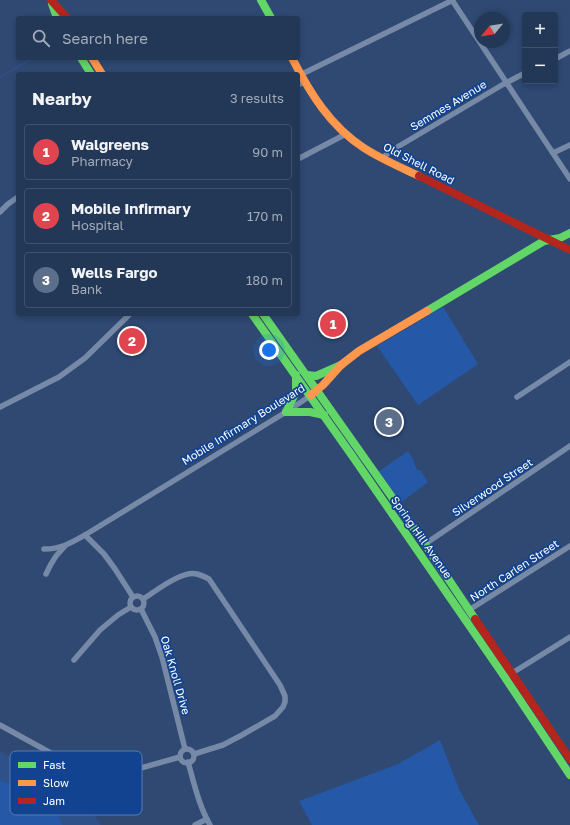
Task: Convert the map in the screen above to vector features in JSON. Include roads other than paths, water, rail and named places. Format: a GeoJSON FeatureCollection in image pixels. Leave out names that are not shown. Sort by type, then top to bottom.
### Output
{"type":"FeatureCollection","features":[{"type":"Feature","properties":{"kind":"main road"},"geometry":{"type":"LineString","coordinates":[[50,0],[56,16]]}},
{"type":"Feature","properties":{"kind":"main road"},"geometry":{"type":"LineString","coordinates":[[50,0],[65,16]]}},
{"type":"Feature","properties":{"kind":"main road"},"geometry":{"type":"LineString","coordinates":[[261,0],[270,16]]}},
{"type":"Feature","properties":{"kind":"main road"},"geometry":{"type":"LineString","coordinates":[[82,60],[90,72]]}},
{"type":"Feature","properties":{"kind":"main road"},"geometry":{"type":"LineString","coordinates":[[93,60],[101,72]]}},
{"type":"Feature","properties":{"kind":"main road","name":"Old Shell Road"},"geometry":{"type":"LineString","coordinates":[[293,60],[298,72]]}},
{"type":"Feature","properties":{"kind":"main road","name":"Old Shell Road"},"geometry":{"type":"LineString","coordinates":[[301,80],[329,117],[346,134],[360,145],[383,158],[570,250]]}},
{"type":"Feature","properties":{"kind":"main road","name":"Mobile Infirmary Boulevard"},"geometry":{"type":"LineString","coordinates":[[310,396],[341,365],[359,351],[542,242],[560,238],[570,233]]}},
{"type":"Feature","properties":{"kind":"main road","name":"Spring Hill Avenue"},"geometry":{"type":"LineString","coordinates":[[253,316],[508,675],[570,759]]}},
{"type":"Feature","properties":{"kind":"main road","name":"Spring Hill Avenue"},"geometry":{"type":"LineString","coordinates":[[264,316],[425,544],[469,610],[570,775]]}},
{"type":"Feature","properties":{"kind":"main road"},"geometry":{"type":"LineString","coordinates":[[307,375],[316,376],[341,365]]}},
{"type":"Feature","properties":{"kind":"main road"},"geometry":{"type":"LineString","coordinates":[[296,374],[296,392],[286,412],[304,411],[324,415]]}},
{"type":"Feature","properties":{"kind":"street"},"geometry":{"type":"LineString","coordinates":[[301,80],[452,0],[570,179]]}},
{"type":"Feature","properties":{"kind":"street"},"geometry":{"type":"LineString","coordinates":[[558,57],[570,51]]}},
{"type":"Feature","properties":{"kind":"street","name":"Semmes Avenue"},"geometry":{"type":"LineString","coordinates":[[383,158],[389,152],[506,82],[522,74]]}},
{"type":"Feature","properties":{"kind":"street"},"geometry":{"type":"LineString","coordinates":[[300,158],[346,134]]}},
{"type":"Feature","properties":{"kind":"street"},"geometry":{"type":"LineString","coordinates":[[553,153],[570,145]]}},
{"type":"Feature","properties":{"kind":"street"},"geometry":{"type":"LineString","coordinates":[[0,212],[16,198]]}},
{"type":"Feature","properties":{"kind":"street"},"geometry":{"type":"LineString","coordinates":[[0,408],[59,377],[85,358],[128,316]]}},
{"type":"Feature","properties":{"kind":"street"},"geometry":{"type":"LineString","coordinates":[[517,397],[570,362]]}},
{"type":"Feature","properties":{"kind":"street","name":"Mobile Infirmary Boulevard"},"geometry":{"type":"LineString","coordinates":[[44,549],[53,549],[65,546],[85,535],[310,396]]}},
{"type":"Feature","properties":{"kind":"street","name":"Silverwood Street"},"geometry":{"type":"LineString","coordinates":[[425,544],[570,446]]}},
{"type":"Feature","properties":{"kind":"street"},"geometry":{"type":"LineString","coordinates":[[85,535],[104,554],[134,597]]}},
{"type":"Feature","properties":{"kind":"street","name":"Mobile Infirmary Boulevard"},"geometry":{"type":"LineString","coordinates":[[46,574],[56,556],[65,546]]}},
{"type":"Feature","properties":{"kind":"street","name":"North Carlen Street"},"geometry":{"type":"LineString","coordinates":[[469,610],[570,546]]}},
{"type":"Feature","properties":{"kind":"street"},"geometry":{"type":"LineString","coordinates":[[143,599],[185,574],[196,574],[209,579],[280,685],[285,696],[283,707],[275,716],[224,745],[194,754]]}},
{"type":"Feature","properties":{"kind":"street"},"geometry":{"type":"LineString","coordinates":[[138,596],[143,599],[144,606],[141,609],[132,609],[130,600],[138,596]]}},
{"type":"Feature","properties":{"kind":"street"},"geometry":{"type":"LineString","coordinates":[[74,660],[100,630],[118,615],[131,607]]}},
{"type":"Feature","properties":{"kind":"street","name":"Oak Knoll Drive"},"geometry":{"type":"LineString","coordinates":[[141,609],[155,637],[162,657],[185,749]]}},
{"type":"Feature","properties":{"kind":"street"},"geometry":{"type":"LineString","coordinates":[[508,675],[570,637]]}},
{"type":"Feature","properties":{"kind":"street"},"geometry":{"type":"LineString","coordinates":[[0,725],[46,751]]}},
{"type":"Feature","properties":{"kind":"street"},"geometry":{"type":"LineString","coordinates":[[180,757],[182,751],[185,749],[192,750],[194,754]]}},
{"type":"Feature","properties":{"kind":"street"},"geometry":{"type":"LineString","coordinates":[[180,757],[184,762],[190,762],[194,758],[194,754]]}},
{"type":"Feature","properties":{"kind":"street"},"geometry":{"type":"LineString","coordinates":[[142,767],[180,757]]}},
{"type":"Feature","properties":{"kind":"street"},"geometry":{"type":"LineString","coordinates":[[188,762],[196,792],[208,822],[195,825]]}},
{"type":"Feature","properties":{"kind":"waterway"},"geometry":{"type":"LineString","coordinates":[[0,77],[30,60]]}},
{"type":"Feature","properties":{"kind":"place","name":"Walgreens"},"geometry":{"type":"Point","coordinates":[333,324]}},
{"type":"Feature","properties":{"kind":"place","name":"Mobile Infirmary"},"geometry":{"type":"Point","coordinates":[132,341]}},
{"type":"Feature","properties":{"kind":"place","name":"Wells Fargo"},"geometry":{"type":"Point","coordinates":[389,422]}}]}
